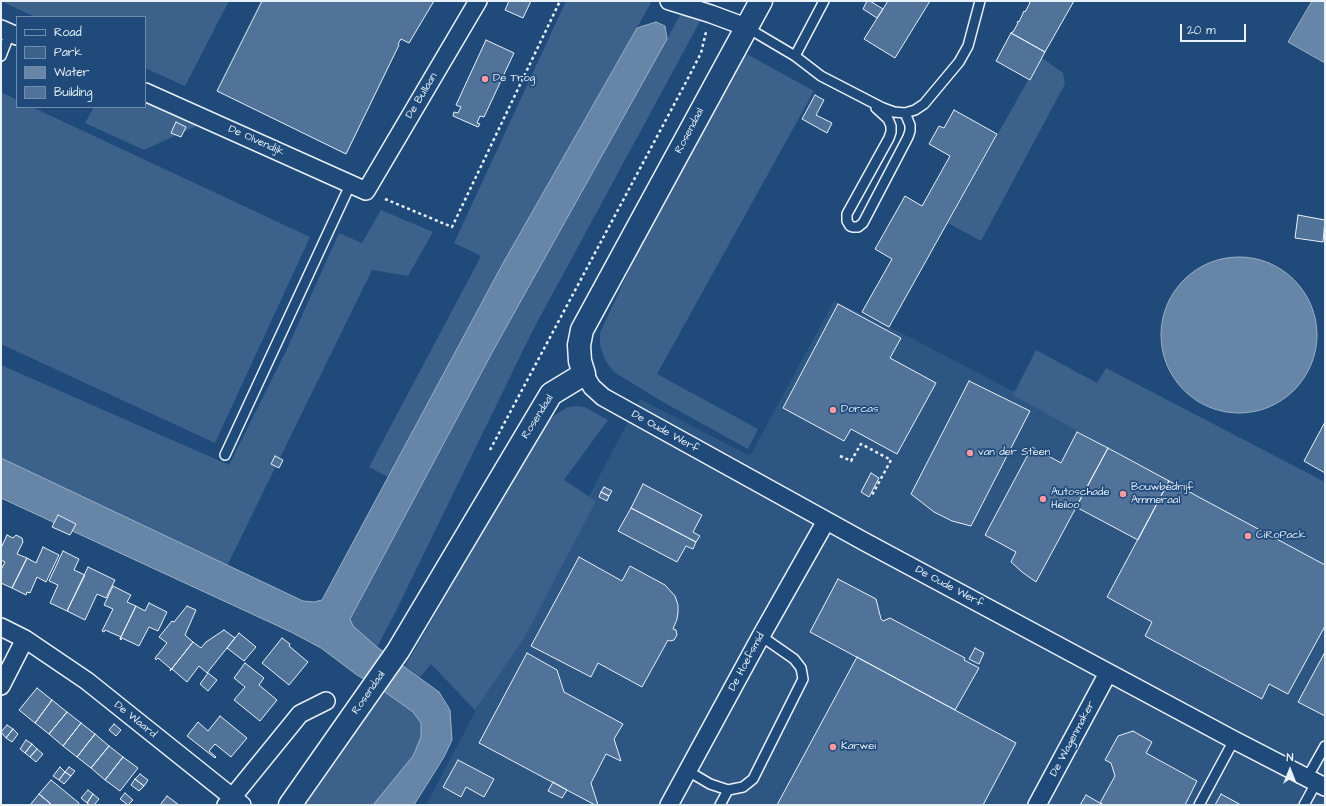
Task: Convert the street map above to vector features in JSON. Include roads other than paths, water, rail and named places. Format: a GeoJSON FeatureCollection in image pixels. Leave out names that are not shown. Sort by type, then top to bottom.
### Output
{"type":"FeatureCollection","features":[{"type":"Feature","properties":{"kind":"street","name":"De Bullaan"},"geometry":{"type":"LineString","coordinates":[[359,187],[478,1]]}},
{"type":"Feature","properties":{"kind":"street"},"geometry":{"type":"LineString","coordinates":[[670,1],[746,27]]}},
{"type":"Feature","properties":{"kind":"street","name":"Rosendaal"},"geometry":{"type":"LineString","coordinates":[[290,805],[398,651],[551,394],[584,374],[579,355],[579,344],[582,330],[761,1]]}},
{"type":"Feature","properties":{"kind":"street","name":"De Olvendijk"},"geometry":{"type":"LineString","coordinates":[[146,92],[359,187]]}},
{"type":"Feature","properties":{"kind":"street","name":"De Oude Werf"},"geometry":{"type":"LineString","coordinates":[[584,374],[592,387],[603,397],[826,521],[1316,783]]}},
{"type":"Feature","properties":{"kind":"street","name":"De Hoefsmid"},"geometry":{"type":"LineString","coordinates":[[669,805],[761,636],[826,521]]}},
{"type":"Feature","properties":{"kind":"street","name":"De Waard"},"geometry":{"type":"LineString","coordinates":[[1,627],[25,639],[87,681],[233,803]]}},
{"type":"Feature","properties":{"kind":"street"},"geometry":{"type":"LineString","coordinates":[[1,686],[25,639]]}},
{"type":"Feature","properties":{"kind":"street","name":"De Wagenmaker"},"geometry":{"type":"LineString","coordinates":[[1037,805],[1108,673]]}},
{"type":"Feature","properties":{"kind":"street"},"geometry":{"type":"LineString","coordinates":[[233,803],[300,714],[326,701]]}},
{"type":"Feature","properties":{"kind":"lane"},"geometry":{"type":"LineString","coordinates":[[795,56],[824,1]]}},
{"type":"Feature","properties":{"kind":"lane"},"geometry":{"type":"LineString","coordinates":[[746,27],[795,56],[821,76],[894,112],[905,113],[915,110],[924,104],[959,62],[968,46],[980,1]]}},
{"type":"Feature","properties":{"kind":"lane"},"geometry":{"type":"LineString","coordinates":[[1,56],[9,33]]}},
{"type":"Feature","properties":{"kind":"lane"},"geometry":{"type":"LineString","coordinates":[[863,97],[884,114],[891,126],[891,132],[847,214],[847,221],[850,226],[858,226],[863,223],[908,137],[910,125],[905,113]]}},
{"type":"Feature","properties":{"kind":"lane"},"geometry":{"type":"LineString","coordinates":[[224,455],[359,187]]}},
{"type":"Feature","properties":{"kind":"lane"},"geometry":{"type":"LineString","coordinates":[[688,771],[710,784],[728,790],[743,787],[753,779],[803,679],[802,668],[794,659],[761,636]]}},
{"type":"Feature","properties":{"kind":"lane"},"geometry":{"type":"LineString","coordinates":[[1199,805],[1234,740]]}},
{"type":"Feature","properties":{"kind":"lane"},"geometry":{"type":"LineString","coordinates":[[1304,805],[1316,783],[1325,746]]}},
{"type":"Feature","properties":{"kind":"lane"},"geometry":{"type":"LineString","coordinates":[[720,805],[728,790]]}},
{"type":"Feature","properties":{"kind":"water"},"geometry":{"type":"Polygon","coordinates":[[[1312,1],[1325,1],[1325,63],[1288,42],[1312,1]]]}},
{"type":"Feature","properties":{"kind":"water"},"geometry":{"type":"Polygon","coordinates":[[[656,22],[665,26],[667,39],[494,349],[350,619],[353,626],[377,647],[439,692],[450,710],[452,740],[444,757],[414,805],[373,805],[413,756],[421,737],[421,723],[413,712],[385,692],[357,675],[321,648],[291,632],[1,498],[1,458],[303,601],[314,602],[322,600],[502,265],[637,28],[656,22]]]}},
{"type":"Feature","properties":{"kind":"water"},"geometry":{"type":"Polygon","coordinates":[[[1231,257],[1247,257],[1262,260],[1276,266],[1289,275],[1299,285],[1308,298],[1314,312],[1317,335],[1316,350],[1308,372],[1299,385],[1289,395],[1276,404],[1262,410],[1247,413],[1231,413],[1216,410],[1202,404],[1189,395],[1179,385],[1170,372],[1164,358],[1161,343],[1161,327],[1164,312],[1170,298],[1179,285],[1189,275],[1202,266],[1216,260],[1231,257]]]}},
{"type":"Feature","properties":{"kind":"place","name":"De Trog"},"geometry":{"type":"Point","coordinates":[485,79]}},
{"type":"Feature","properties":{"kind":"place","name":"Dorcas"},"geometry":{"type":"Point","coordinates":[833,410]}},
{"type":"Feature","properties":{"kind":"place","name":"van der Steen"},"geometry":{"type":"Point","coordinates":[970,453]}},
{"type":"Feature","properties":{"kind":"place","name":"Bouwbedrijf Ammeraal"},"geometry":{"type":"Point","coordinates":[1123,494]}},
{"type":"Feature","properties":{"kind":"place","name":"Autoschade Heiloo"},"geometry":{"type":"Point","coordinates":[1043,499]}},
{"type":"Feature","properties":{"kind":"place","name":"CiRoPack"},"geometry":{"type":"Point","coordinates":[1248,536]}},
{"type":"Feature","properties":{"kind":"place","name":"Karwei"},"geometry":{"type":"Point","coordinates":[833,747]}}]}
